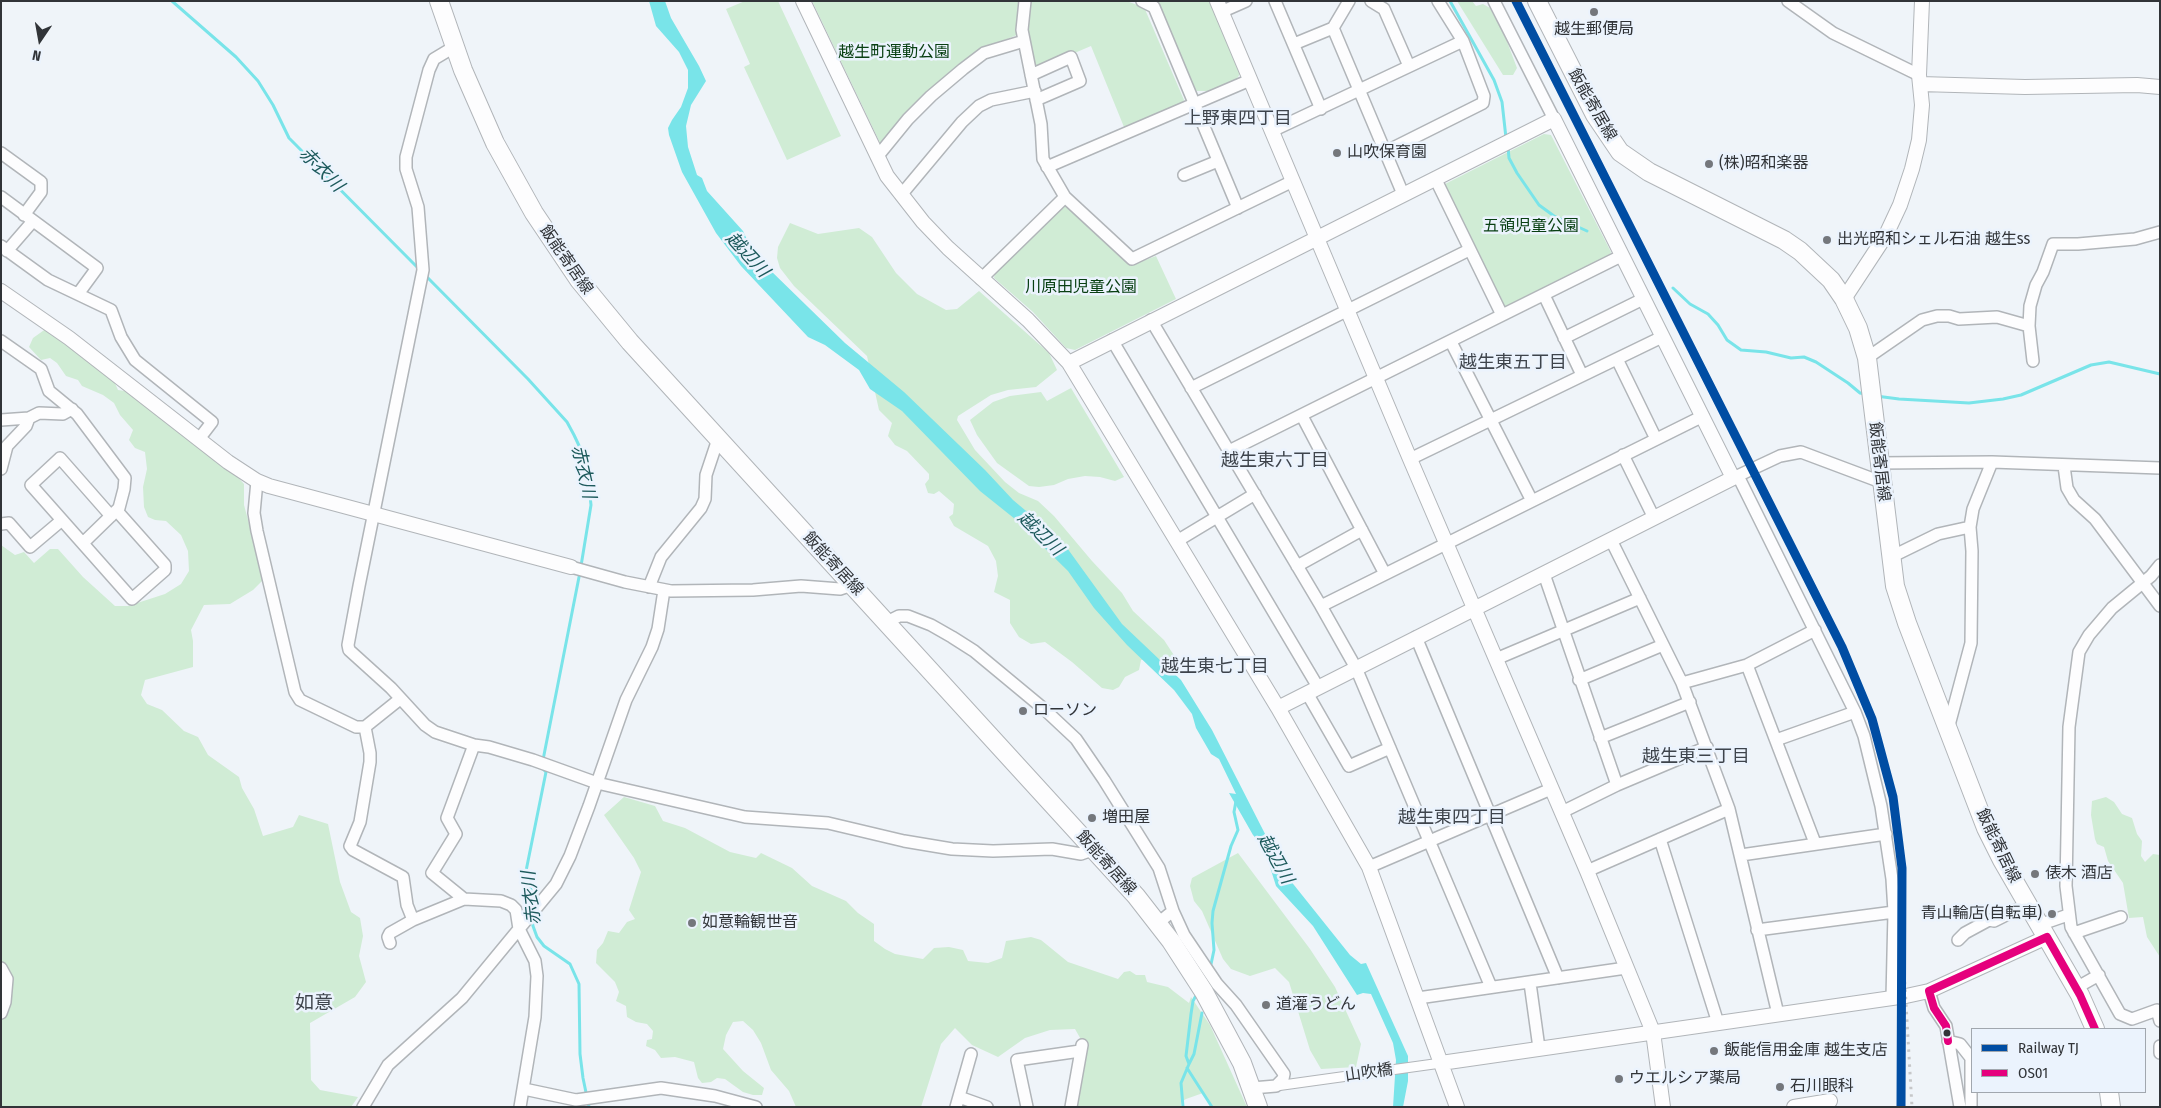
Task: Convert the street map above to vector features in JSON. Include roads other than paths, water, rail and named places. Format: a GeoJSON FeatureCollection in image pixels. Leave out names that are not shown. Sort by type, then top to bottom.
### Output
{"type":"FeatureCollection","features":[{"type":"Feature","properties":{"kind":"main road","name":"飯能寄居線"},"geometry":{"type":"LineString","coordinates":[[439,1],[454,47],[473,95],[499,150],[551,239],[615,326],[1095,850],[1158,923],[1183,959],[1220,1020],[1252,1088],[1258,1107]]}},
{"type":"Feature","properties":{"kind":"main road","name":"飯能寄居線"},"geometry":{"type":"LineString","coordinates":[[1537,1],[1595,115],[1620,152],[1649,172],[1784,240],[1800,251],[1831,280],[1844,299],[1858,328],[1867,358],[1895,586],[1906,623],[1986,828],[2076,988],[2095,1028]]}},
{"type":"Feature","properties":{"kind":"main road"},"geometry":{"type":"LineString","coordinates":[[2109,1093],[2111,1107]]}},
{"type":"Feature","properties":{"kind":"street"},"geometry":{"type":"LineString","coordinates":[[803,1],[877,157],[900,195],[923,222],[981,279],[1028,320],[1068,362],[1278,708],[1369,867],[1457,1107]]}},
{"type":"Feature","properties":{"kind":"street"},"geometry":{"type":"LineString","coordinates":[[1025,1],[1022,30],[1040,124],[1043,159],[1065,197],[1132,259],[1293,181]]}},
{"type":"Feature","properties":{"kind":"street"},"geometry":{"type":"LineString","coordinates":[[1142,1],[1154,7],[1238,208]]}},
{"type":"Feature","properties":{"kind":"street"},"geometry":{"type":"LineString","coordinates":[[1246,1],[1219,6],[1410,459],[1587,871],[1653,1032],[1663,1107]]}},
{"type":"Feature","properties":{"kind":"street"},"geometry":{"type":"LineString","coordinates":[[1275,1],[1321,109]]}},
{"type":"Feature","properties":{"kind":"street"},"geometry":{"type":"LineString","coordinates":[[1294,44],[1333,28],[1349,1]]}},
{"type":"Feature","properties":{"kind":"street"},"geometry":{"type":"LineString","coordinates":[[1371,1],[1384,9],[1409,66]]}},
{"type":"Feature","properties":{"kind":"street"},"geometry":{"type":"LineString","coordinates":[[1387,151],[1484,103],[1484,96],[1463,40],[1438,1]]}},
{"type":"Feature","properties":{"kind":"street"},"geometry":{"type":"LineString","coordinates":[[1494,1],[1702,416],[1736,477],[1855,712],[1864,736],[1886,834],[1894,912],[1892,998]]}},
{"type":"Feature","properties":{"kind":"street"},"geometry":{"type":"LineString","coordinates":[[1788,1],[1833,33],[1920,79],[2025,87],[2137,85],[2160,87]]}},
{"type":"Feature","properties":{"kind":"street"},"geometry":{"type":"LineString","coordinates":[[1844,299],[1886,235],[1900,205],[1920,140],[1922,1]]}},
{"type":"Feature","properties":{"kind":"street"},"geometry":{"type":"LineString","coordinates":[[1333,28],[1387,151],[1403,194]]}},
{"type":"Feature","properties":{"kind":"street"},"geometry":{"type":"LineString","coordinates":[[1272,131],[1463,40]]}},
{"type":"Feature","properties":{"kind":"street"},"geometry":{"type":"LineString","coordinates":[[877,157],[908,119],[932,96],[984,53],[1024,41]]}},
{"type":"Feature","properties":{"kind":"street"},"geometry":{"type":"LineString","coordinates":[[454,47],[434,59],[429,70],[406,157],[406,169],[418,207],[423,270],[348,645],[349,650],[391,688],[425,725],[436,732],[474,745],[489,747],[533,760],[597,783],[745,816],[828,823],[904,841],[952,849],[993,851],[1052,849],[1081,854],[1095,850]]}},
{"type":"Feature","properties":{"kind":"street"},"geometry":{"type":"LineString","coordinates":[[900,195],[962,122],[979,106],[990,100],[1035,95],[1080,81],[1071,57],[1031,75]]}},
{"type":"Feature","properties":{"kind":"street"},"geometry":{"type":"LineString","coordinates":[[1047,167],[1250,80]]}},
{"type":"Feature","properties":{"kind":"street"},"geometry":{"type":"LineString","coordinates":[[1068,362],[1554,119]]}},
{"type":"Feature","properties":{"kind":"street"},"geometry":{"type":"LineString","coordinates":[[1,153],[41,182],[41,192],[28,218],[4,248],[48,280],[111,310],[121,337],[135,360],[212,422],[199,439]]}},
{"type":"Feature","properties":{"kind":"street"},"geometry":{"type":"LineString","coordinates":[[1184,175],[1218,161]]}},
{"type":"Feature","properties":{"kind":"street"},"geometry":{"type":"LineString","coordinates":[[1435,178],[1502,316]]}},
{"type":"Feature","properties":{"kind":"street"},"geometry":{"type":"LineString","coordinates":[[981,279],[1065,197]]}},
{"type":"Feature","properties":{"kind":"street"},"geometry":{"type":"LineString","coordinates":[[1,198],[97,268],[78,294]]}},
{"type":"Feature","properties":{"kind":"street"},"geometry":{"type":"LineString","coordinates":[[2033,361],[2029,326],[2030,306],[2036,285],[2053,244],[2119,241],[2160,232]]}},
{"type":"Feature","properties":{"kind":"street"},"geometry":{"type":"LineString","coordinates":[[1191,388],[1469,250]]}},
{"type":"Feature","properties":{"kind":"street"},"geometry":{"type":"LineString","coordinates":[[1229,451],[1621,256]]}},
{"type":"Feature","properties":{"kind":"street"},"geometry":{"type":"LineString","coordinates":[[1,291],[69,338],[257,482],[571,567],[664,590],[725,591],[801,586],[840,589],[852,585]]}},
{"type":"Feature","properties":{"kind":"street"},"geometry":{"type":"LineString","coordinates":[[1544,295],[1582,375]]}},
{"type":"Feature","properties":{"kind":"street"},"geometry":{"type":"LineString","coordinates":[[1564,338],[1643,299]]}},
{"type":"Feature","properties":{"kind":"street"},"geometry":{"type":"LineString","coordinates":[[1867,358],[1922,320],[1937,316],[1959,318],[1997,317],[2029,326]]}},
{"type":"Feature","properties":{"kind":"street"},"geometry":{"type":"LineString","coordinates":[[1151,320],[1356,668],[1491,987]]}},
{"type":"Feature","properties":{"kind":"street"},"geometry":{"type":"LineString","coordinates":[[1410,459],[1662,336]]}},
{"type":"Feature","properties":{"kind":"street"},"geometry":{"type":"LineString","coordinates":[[1112,340],[1217,516],[1312,690],[1349,766],[1390,748]]}},
{"type":"Feature","properties":{"kind":"street"},"geometry":{"type":"LineString","coordinates":[[1,341],[41,369],[49,391],[72,409],[125,478],[122,499],[114,513],[83,543]]}},
{"type":"Feature","properties":{"kind":"street"},"geometry":{"type":"LineString","coordinates":[[1451,342],[1532,501]]}},
{"type":"Feature","properties":{"kind":"street"},"geometry":{"type":"LineString","coordinates":[[1617,359],[1656,439]]}},
{"type":"Feature","properties":{"kind":"street"},"geometry":{"type":"LineString","coordinates":[[1,420],[29,418],[39,413],[64,414],[72,409]]}},
{"type":"Feature","properties":{"kind":"street"},"geometry":{"type":"LineString","coordinates":[[1302,416],[1385,574]]}},
{"type":"Feature","properties":{"kind":"street"},"geometry":{"type":"LineString","coordinates":[[1321,606],[1702,416]]}},
{"type":"Feature","properties":{"kind":"street"},"geometry":{"type":"LineString","coordinates":[[1,469],[7,446],[26,426],[29,418]]}},
{"type":"Feature","properties":{"kind":"street"},"geometry":{"type":"LineString","coordinates":[[649,587],[661,557],[702,508],[705,500],[706,475],[718,439]]}},
{"type":"Feature","properties":{"kind":"street"},"geometry":{"type":"LineString","coordinates":[[1278,708],[1416,637],[1476,609],[1780,456],[1801,452],[1881,482]]}},
{"type":"Feature","properties":{"kind":"street"},"geometry":{"type":"LineString","coordinates":[[1623,455],[1654,518]]}},
{"type":"Feature","properties":{"kind":"street"},"geometry":{"type":"LineString","coordinates":[[60,458],[165,565],[165,570],[132,599],[62,520],[30,485],[60,458]]}},
{"type":"Feature","properties":{"kind":"street"},"geometry":{"type":"LineString","coordinates":[[1948,729],[1971,643],[1972,551],[1970,527],[1973,509],[1992,462]]}},
{"type":"Feature","properties":{"kind":"street"},"geometry":{"type":"LineString","coordinates":[[1879,463],[1992,462],[2160,468]]}},
{"type":"Feature","properties":{"kind":"street"},"geometry":{"type":"LineString","coordinates":[[2064,466],[2066,488],[2074,500],[2095,519],[2160,606]]}},
{"type":"Feature","properties":{"kind":"street"},"geometry":{"type":"LineString","coordinates":[[257,482],[254,513],[257,530],[295,692],[300,700],[356,727],[365,726],[400,699]]}},
{"type":"Feature","properties":{"kind":"street"},"geometry":{"type":"LineString","coordinates":[[1177,541],[1254,494]]}},
{"type":"Feature","properties":{"kind":"street"},"geometry":{"type":"LineString","coordinates":[[1,524],[9,523],[30,547],[62,520]]}},
{"type":"Feature","properties":{"kind":"street"},"geometry":{"type":"LineString","coordinates":[[1891,557],[1938,534],[1970,527]]}},
{"type":"Feature","properties":{"kind":"street"},"geometry":{"type":"LineString","coordinates":[[1297,566],[1362,530]]}},
{"type":"Feature","properties":{"kind":"street"},"geometry":{"type":"LineString","coordinates":[[1611,540],[1682,683],[1729,809],[1778,1014]]}},
{"type":"Feature","properties":{"kind":"street"},"geometry":{"type":"LineString","coordinates":[[2160,565],[2112,608],[2089,635],[2079,652],[2076,665],[2067,759],[2066,886],[2068,915],[2074,933],[2120,1014],[2132,1018],[2156,1010],[2160,1021]]}},
{"type":"Feature","properties":{"kind":"street"},"geometry":{"type":"LineString","coordinates":[[1544,574],[1562,631],[1617,785]]}},
{"type":"Feature","properties":{"kind":"street"},"geometry":{"type":"LineString","coordinates":[[363,1107],[388,1065],[462,998],[556,884],[570,856],[626,700],[652,647],[658,629],[664,590]]}},
{"type":"Feature","properties":{"kind":"street"},"geometry":{"type":"LineString","coordinates":[[1496,659],[1640,598]]}},
{"type":"Feature","properties":{"kind":"street"},"geometry":{"type":"LineString","coordinates":[[887,622],[899,616],[908,616],[931,625],[974,651],[1044,709],[1076,739],[1159,868],[1173,911],[1184,935],[1217,984],[1236,1005],[1284,1074],[1283,1079],[1276,1086],[1252,1088]]}},
{"type":"Feature","properties":{"kind":"street"},"geometry":{"type":"LineString","coordinates":[[1682,683],[1747,665],[1815,630]]}},
{"type":"Feature","properties":{"kind":"street"},"geometry":{"type":"LineString","coordinates":[[1416,637],[1558,978]]}},
{"type":"Feature","properties":{"kind":"street"},"geometry":{"type":"LineString","coordinates":[[1579,680],[1663,645]]}},
{"type":"Feature","properties":{"kind":"street"},"geometry":{"type":"LineString","coordinates":[[1747,665],[1815,844]]}},
{"type":"Feature","properties":{"kind":"street"},"geometry":{"type":"LineString","coordinates":[[1600,738],[1690,702]]}},
{"type":"Feature","properties":{"kind":"street"},"geometry":{"type":"LineString","coordinates":[[1776,740],[1855,712]]}},
{"type":"Feature","properties":{"kind":"street"},"geometry":{"type":"LineString","coordinates":[[365,726],[370,762],[360,822],[350,846],[352,850],[403,877],[407,905],[413,920]]}},
{"type":"Feature","properties":{"kind":"street"},"geometry":{"type":"LineString","coordinates":[[464,898],[432,873],[456,834],[447,818],[474,745]]}},
{"type":"Feature","properties":{"kind":"street"},"geometry":{"type":"LineString","coordinates":[[1562,812],[1617,785],[1707,747]]}},
{"type":"Feature","properties":{"kind":"street"},"geometry":{"type":"LineString","coordinates":[[1369,867],[1551,789]]}},
{"type":"Feature","properties":{"kind":"street"},"geometry":{"type":"LineString","coordinates":[[1587,871],[1729,809]]}},
{"type":"Feature","properties":{"kind":"street"},"geometry":{"type":"LineString","coordinates":[[1740,855],[1886,834]]}},
{"type":"Feature","properties":{"kind":"street"},"geometry":{"type":"LineString","coordinates":[[1660,839],[1718,1024]]}},
{"type":"Feature","properties":{"kind":"street"},"geometry":{"type":"LineString","coordinates":[[390,943],[388,936],[390,933],[413,920],[464,898],[490,899],[511,905],[516,910],[519,929],[533,956],[536,976],[534,1017],[520,1107]]}},
{"type":"Feature","properties":{"kind":"street"},"geometry":{"type":"LineString","coordinates":[[1958,940],[1964,933],[1989,920],[1994,921],[2028,904]]}},
{"type":"Feature","properties":{"kind":"street"},"geometry":{"type":"LineString","coordinates":[[1158,923],[1173,911]]}},
{"type":"Feature","properties":{"kind":"street"},"geometry":{"type":"LineString","coordinates":[[1757,930],[1894,912]]}},
{"type":"Feature","properties":{"kind":"street"},"geometry":{"type":"LineString","coordinates":[[1441,1063],[1718,1024],[1929,991],[2043,931],[2068,915]]}},
{"type":"Feature","properties":{"kind":"street"},"geometry":{"type":"LineString","coordinates":[[2074,933],[2122,917]]}},
{"type":"Feature","properties":{"kind":"street"},"geometry":{"type":"LineString","coordinates":[[1,968],[7,979],[5,1002],[1,1013]]}},
{"type":"Feature","properties":{"kind":"street"},"geometry":{"type":"LineString","coordinates":[[1418,998],[1626,968]]}},
{"type":"Feature","properties":{"kind":"street"},"geometry":{"type":"LineString","coordinates":[[2076,988],[2099,975]]}},
{"type":"Feature","properties":{"kind":"street"},"geometry":{"type":"LineString","coordinates":[[1530,983],[1539,1048]]}},
{"type":"Feature","properties":{"kind":"street"},"geometry":{"type":"LineString","coordinates":[[1929,991],[1934,1008],[1946,1026],[1960,1107]]}},
{"type":"Feature","properties":{"kind":"street"},"geometry":{"type":"LineString","coordinates":[[1948,1041],[1960,1044],[1971,1058],[1971,1107]]}},
{"type":"Feature","properties":{"kind":"street"},"geometry":{"type":"LineString","coordinates":[[2160,1046],[2160,1053]]}},
{"type":"Feature","properties":{"kind":"street"},"geometry":{"type":"LineString","coordinates":[[1027,1107],[1017,1060],[1081,1048],[1071,1107]]}},
{"type":"Feature","properties":{"kind":"street"},"geometry":{"type":"LineString","coordinates":[[971,1054],[957,1102],[987,1107]]}},
{"type":"Feature","properties":{"kind":"street","name":"山吹橋"},"geometry":{"type":"LineString","coordinates":[[1276,1086],[1441,1063]]}},
{"type":"Feature","properties":{"kind":"street"},"geometry":{"type":"LineString","coordinates":[[524,1089],[576,1100],[652,1088],[756,1107]]}},
{"type":"Feature","properties":{"kind":"street"},"geometry":{"type":"LineString","coordinates":[[1794,1107],[1830,1101]]}},
{"type":"Feature","properties":{"kind":"water","name":"越辺川"},"geometry":{"type":"Polygon","coordinates":[[[649,1],[665,1],[671,18],[706,81],[691,105],[686,126],[688,147],[697,175],[702,178],[707,191],[743,231],[752,250],[769,269],[845,343],[904,392],[985,470],[1013,500],[1062,541],[1122,624],[1181,680],[1212,730],[1286,875],[1350,955],[1361,964],[1366,963],[1408,1056],[1408,1081],[1403,1107],[1393,1107],[1396,1060],[1393,1043],[1371,994],[1363,993],[1357,995],[1313,926],[1276,886],[1270,867],[1272,863],[1262,845],[1253,835],[1229,793],[1236,794],[1219,759],[1211,754],[1196,728],[1192,714],[1174,690],[1127,645],[1094,608],[1068,571],[1015,519],[980,491],[902,411],[870,389],[859,370],[825,345],[808,337],[741,266],[716,233],[682,172],[669,135],[668,128],[681,107],[688,88],[688,70],[679,52],[656,26],[649,1]]]}},
{"type":"Feature","properties":{"kind":"waterway","name":"赤衣川"},"geometry":{"type":"LineString","coordinates":[[172,1],[236,57],[258,81],[273,105],[289,138],[419,269]]}},
{"type":"Feature","properties":{"kind":"waterway"},"geometry":{"type":"LineString","coordinates":[[1450,1],[1494,80],[1502,102],[1506,138]]}},
{"type":"Feature","properties":{"kind":"waterway"},"geometry":{"type":"LineString","coordinates":[[1508,147],[1509,158],[1517,173],[1539,205],[1554,216],[1587,231]]}},
{"type":"Feature","properties":{"kind":"waterway","name":"赤衣川"},"geometry":{"type":"LineString","coordinates":[[425,275],[528,379],[567,422],[574,435],[582,452],[588,477],[591,505],[581,566]]}},
{"type":"Feature","properties":{"kind":"waterway"},"geometry":{"type":"LineString","coordinates":[[1673,288],[1690,304],[1708,314],[1718,325],[1727,340],[1741,350],[1766,352],[1791,358],[1804,357],[1816,362],[1860,393],[1865,394]]}},
{"type":"Feature","properties":{"kind":"waterway"},"geometry":{"type":"LineString","coordinates":[[1876,396],[1969,403],[2003,399],[2021,395],[2091,365],[2109,362],[2160,374]]}},
{"type":"Feature","properties":{"kind":"waterway","name":"赤衣川"},"geometry":{"type":"LineString","coordinates":[[543,760],[580,572]]}},
{"type":"Feature","properties":{"kind":"waterway","name":"赤衣川"},"geometry":{"type":"LineString","coordinates":[[532,908],[532,894],[526,871],[546,772],[543,769]]}},
{"type":"Feature","properties":{"kind":"waterway"},"geometry":{"type":"LineString","coordinates":[[1210,969],[1214,950],[1213,911],[1231,846],[1238,830],[1234,812],[1236,801]]}},
{"type":"Feature","properties":{"kind":"waterway","name":"赤衣川"},"geometry":{"type":"LineString","coordinates":[[532,919],[537,937],[544,946],[570,964],[579,984],[580,1054],[589,1107]]}},
{"type":"Feature","properties":{"kind":"waterway"},"geometry":{"type":"LineString","coordinates":[[1183,1107],[1181,1083],[1189,1064],[1186,1056],[1191,1014],[1193,1001],[1198,992]]}},
{"type":"Feature","properties":{"kind":"waterway"},"geometry":{"type":"LineString","coordinates":[[1189,1064],[1194,1054],[1202,1013]]}},
{"type":"Feature","properties":{"kind":"waterway"},"geometry":{"type":"LineString","coordinates":[[1187,1068],[1212,1107]]}},
{"type":"Feature","properties":{"kind":"railway"},"geometry":{"type":"LineString","coordinates":[[1903,952],[1912,1107]]}},
{"type":"Feature","properties":{"kind":"rail line","name":"TJ"},"geometry":{"type":"LineString","coordinates":[[1516,1],[1842,647],[1872,719],[1893,797],[1902,868],[1901,1107]]}},
{"type":"Feature","properties":{"kind":"place","name":"越生郵便局"},"geometry":{"type":"Point","coordinates":[1594,12]}},
{"type":"Feature","properties":{"kind":"place","name":"山吹保育園"},"geometry":{"type":"Point","coordinates":[1337,153]}},
{"type":"Feature","properties":{"kind":"place","name":"(株)昭和楽器"},"geometry":{"type":"Point","coordinates":[1709,164]}},
{"type":"Feature","properties":{"kind":"place","name":"出光昭和シェル石油 越生ss"},"geometry":{"type":"Point","coordinates":[1827,240]}},
{"type":"Feature","properties":{"kind":"place","name":"ローソン"},"geometry":{"type":"Point","coordinates":[1023,711]}},
{"type":"Feature","properties":{"kind":"place","name":"増田屋"},"geometry":{"type":"Point","coordinates":[1092,818]}},
{"type":"Feature","properties":{"kind":"place","name":"俵木 酒店"},"geometry":{"type":"Point","coordinates":[2035,874]}},
{"type":"Feature","properties":{"kind":"place","name":"青山輪店(自転車)"},"geometry":{"type":"Point","coordinates":[2052,914]}},
{"type":"Feature","properties":{"kind":"place","name":"如意輪観世音"},"geometry":{"type":"Point","coordinates":[692,923]}},
{"type":"Feature","properties":{"kind":"place","name":"道灌うどん"},"geometry":{"type":"Point","coordinates":[1266,1005]}},
{"type":"Feature","properties":{"kind":"place","name":"飯能信用金庫 越生支店"},"geometry":{"type":"Point","coordinates":[1714,1051]}},
{"type":"Feature","properties":{"kind":"place","name":"ウエルシア薬局"},"geometry":{"type":"Point","coordinates":[1619,1079]}},
{"type":"Feature","properties":{"kind":"place","name":"石川眼科"},"geometry":{"type":"Point","coordinates":[1780,1087]}},
{"type":"Feature","properties":{"kind":"district","name":"上野東四丁目"},"geometry":{"type":"Point","coordinates":[1238,119]}},
{"type":"Feature","properties":{"kind":"district","name":"越生東五丁目"},"geometry":{"type":"Point","coordinates":[1513,363]}},
{"type":"Feature","properties":{"kind":"district","name":"越生東六丁目"},"geometry":{"type":"Point","coordinates":[1275,461]}},
{"type":"Feature","properties":{"kind":"district","name":"越生東七丁目"},"geometry":{"type":"Point","coordinates":[1215,667]}},
{"type":"Feature","properties":{"kind":"district","name":"越生東三丁目"},"geometry":{"type":"Point","coordinates":[1696,757]}},
{"type":"Feature","properties":{"kind":"district","name":"越生東四丁目"},"geometry":{"type":"Point","coordinates":[1452,818]}},
{"type":"Feature","properties":{"kind":"district","name":"如意"},"geometry":{"type":"Point","coordinates":[314,1004]}},
{"type":"Feature","properties":{"kind":"park label","name":"越生町運動公園"},"geometry":{"type":"Point","coordinates":[894,53]}},
{"type":"Feature","properties":{"kind":"park label","name":"五領児童公園"},"geometry":{"type":"Point","coordinates":[1531,227]}},
{"type":"Feature","properties":{"kind":"park label","name":"川原田児童公園"},"geometry":{"type":"Point","coordinates":[1081,288]}}]}
